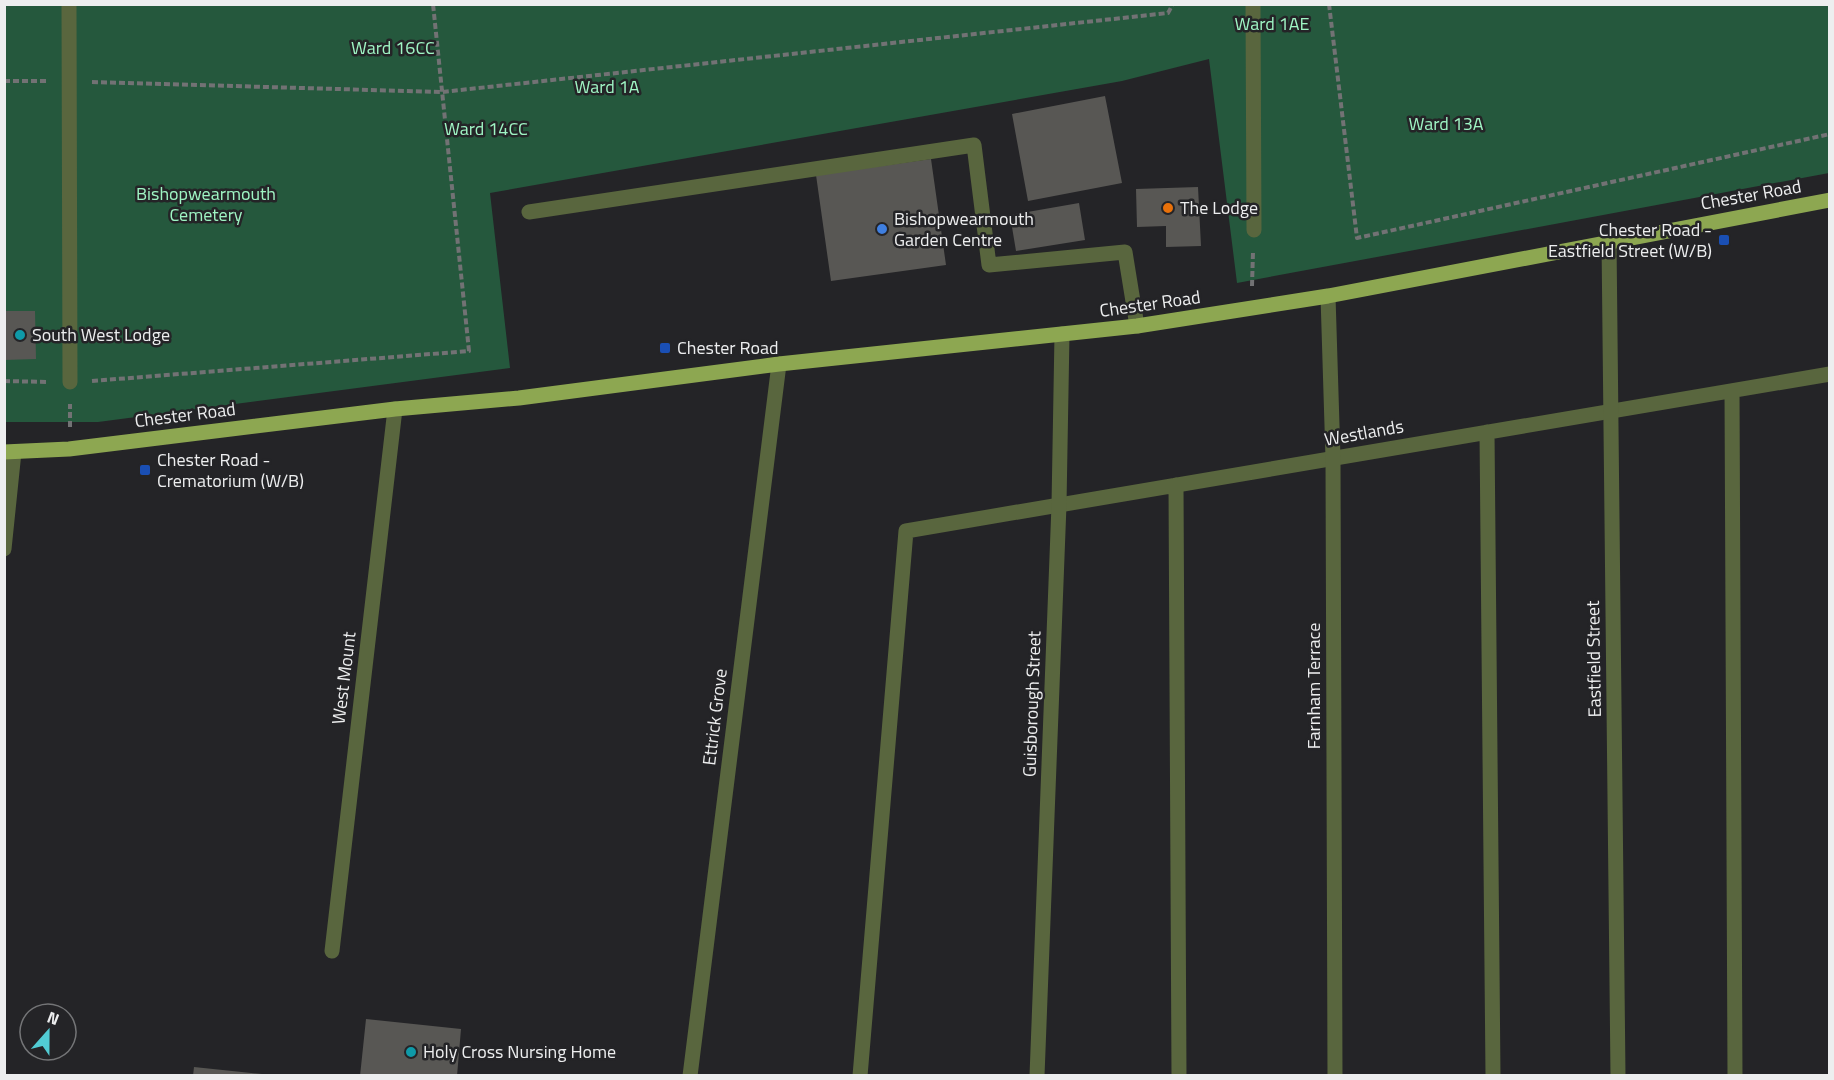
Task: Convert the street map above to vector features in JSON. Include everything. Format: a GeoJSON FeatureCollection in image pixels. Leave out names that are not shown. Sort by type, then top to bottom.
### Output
{"type":"FeatureCollection","features":[{"type":"Feature","properties":{"kind":"main road","name":"Chester Road"},"geometry":{"type":"LineString","coordinates":[[9,452],[69,449],[395,409],[519,398],[779,364],[1137,326],[1328,296],[1830,200]]}},
{"type":"Feature","properties":{"kind":"street"},"geometry":{"type":"LineString","coordinates":[[69,4],[70,382]]}},
{"type":"Feature","properties":{"kind":"street"},"geometry":{"type":"LineString","coordinates":[[1253,4],[1254,230]]}},
{"type":"Feature","properties":{"kind":"street"},"geometry":{"type":"LineString","coordinates":[[529,212],[974,146],[989,265],[1125,252],[1137,326]]}},
{"type":"Feature","properties":{"kind":"street","name":"Eastfield Street"},"geometry":{"type":"LineString","coordinates":[[1609,241],[1618,1076]]}},
{"type":"Feature","properties":{"kind":"street","name":"Farnham Terrace"},"geometry":{"type":"LineString","coordinates":[[1328,296],[1333,458],[1335,1076]]}},
{"type":"Feature","properties":{"kind":"street","name":"Guisborough Street"},"geometry":{"type":"LineString","coordinates":[[1037,1076],[1059,505],[1062,334]]}},
{"type":"Feature","properties":{"kind":"street","name":"Ettrick Grove"},"geometry":{"type":"LineString","coordinates":[[690,1076],[779,364]]}},
{"type":"Feature","properties":{"kind":"street","name":"Westlands"},"geometry":{"type":"LineString","coordinates":[[860,1076],[906,531],[1830,374]]}},
{"type":"Feature","properties":{"kind":"street"},"geometry":{"type":"LineString","coordinates":[[1732,391],[1735,1076]]}},
{"type":"Feature","properties":{"kind":"street","name":"West Mount"},"geometry":{"type":"LineString","coordinates":[[332,951],[395,409]]}},
{"type":"Feature","properties":{"kind":"street"},"geometry":{"type":"LineString","coordinates":[[1487,432],[1493,1076]]}},
{"type":"Feature","properties":{"kind":"street"},"geometry":{"type":"LineString","coordinates":[[4,549],[9,452]]}},
{"type":"Feature","properties":{"kind":"street"},"geometry":{"type":"LineString","coordinates":[[1176,485],[1179,1076]]}},
{"type":"Feature","properties":{"kind":"path"},"geometry":{"type":"LineString","coordinates":[[4,381],[70,382],[469,351],[433,4]]}},
{"type":"Feature","properties":{"kind":"path"},"geometry":{"type":"LineString","coordinates":[[4,81],[442,92],[1168,13],[1173,4]]}},
{"type":"Feature","properties":{"kind":"path"},"geometry":{"type":"LineString","coordinates":[[1329,4],[1357,238],[1830,134]]}},
{"type":"Feature","properties":{"kind":"path"},"geometry":{"type":"LineString","coordinates":[[1251,309],[1254,230]]}},
{"type":"Feature","properties":{"kind":"path"},"geometry":{"type":"LineString","coordinates":[[69,449],[70,382]]}},
{"type":"Feature","properties":{"kind":"green space","name":"Bishopwearmouth Cemetery"},"geometry":{"type":"Polygon","coordinates":[[[5,5],[1829,5],[1829,173],[1237,283],[1209,59],[1122,81],[490,193],[510,368],[98,422],[5,422],[5,5]]]}},
{"type":"Feature","properties":{"kind":"building"},"geometry":{"type":"Polygon","coordinates":[[[1105,96],[1122,183],[1028,201],[1012,114],[1105,96]]]}},
{"type":"Feature","properties":{"kind":"building"},"geometry":{"type":"Polygon","coordinates":[[[931,159],[946,265],[831,281],[816,175],[931,159]]]}},
{"type":"Feature","properties":{"kind":"building","name":"The Lodge"},"geometry":{"type":"Polygon","coordinates":[[[1198,187],[1201,246],[1166,247],[1166,226],[1137,227],[1136,189],[1198,187]]]}},
{"type":"Feature","properties":{"kind":"building"},"geometry":{"type":"Polygon","coordinates":[[[1079,203],[1085,240],[1016,251],[1010,215],[1079,203]]]}},
{"type":"Feature","properties":{"kind":"building","name":"South West Lodge"},"geometry":{"type":"Polygon","coordinates":[[[4,311],[35,311],[36,359],[4,360],[4,311]]]}},
{"type":"Feature","properties":{"kind":"building","name":"Holy Cross Nursing Home"},"geometry":{"type":"Polygon","coordinates":[[[366,1019],[461,1029],[457,1076],[360,1076],[366,1019]]]}},
{"type":"Feature","properties":{"kind":"building"},"geometry":{"type":"Polygon","coordinates":[[[194,1067],[262,1074],[262,1076],[193,1076],[194,1067]]]}},
{"type":"Feature","properties":{"kind":"place","name":"The Lodge"},"geometry":{"type":"Point","coordinates":[1168,208]}},
{"type":"Feature","properties":{"kind":"place","name":"Bishopwearmouth Garden Centre"},"geometry":{"type":"Point","coordinates":[882,229]}},
{"type":"Feature","properties":{"kind":"place","name":"Chester Road - Eastfield Street (W/B)"},"geometry":{"type":"Point","coordinates":[1724,240]}},
{"type":"Feature","properties":{"kind":"place","name":"South West Lodge"},"geometry":{"type":"Point","coordinates":[20,335]}},
{"type":"Feature","properties":{"kind":"place","name":"Chester Road"},"geometry":{"type":"Point","coordinates":[665,348]}},
{"type":"Feature","properties":{"kind":"place","name":"Chester Road - Crematorium (W/B)"},"geometry":{"type":"Point","coordinates":[145,470]}},
{"type":"Feature","properties":{"kind":"place","name":"Holy Cross Nursing Home"},"geometry":{"type":"Point","coordinates":[411,1052]}},
{"type":"Feature","properties":{"kind":"park label","name":"Ward 1AE"},"geometry":{"type":"Point","coordinates":[1272,24]}},
{"type":"Feature","properties":{"kind":"park label","name":"Ward 16CC"},"geometry":{"type":"Point","coordinates":[393,48]}},
{"type":"Feature","properties":{"kind":"park label","name":"Ward 1A"},"geometry":{"type":"Point","coordinates":[607,87]}},
{"type":"Feature","properties":{"kind":"park label","name":"Ward 13A"},"geometry":{"type":"Point","coordinates":[1446,124]}},
{"type":"Feature","properties":{"kind":"park label","name":"Ward 14CC"},"geometry":{"type":"Point","coordinates":[486,129]}}]}
